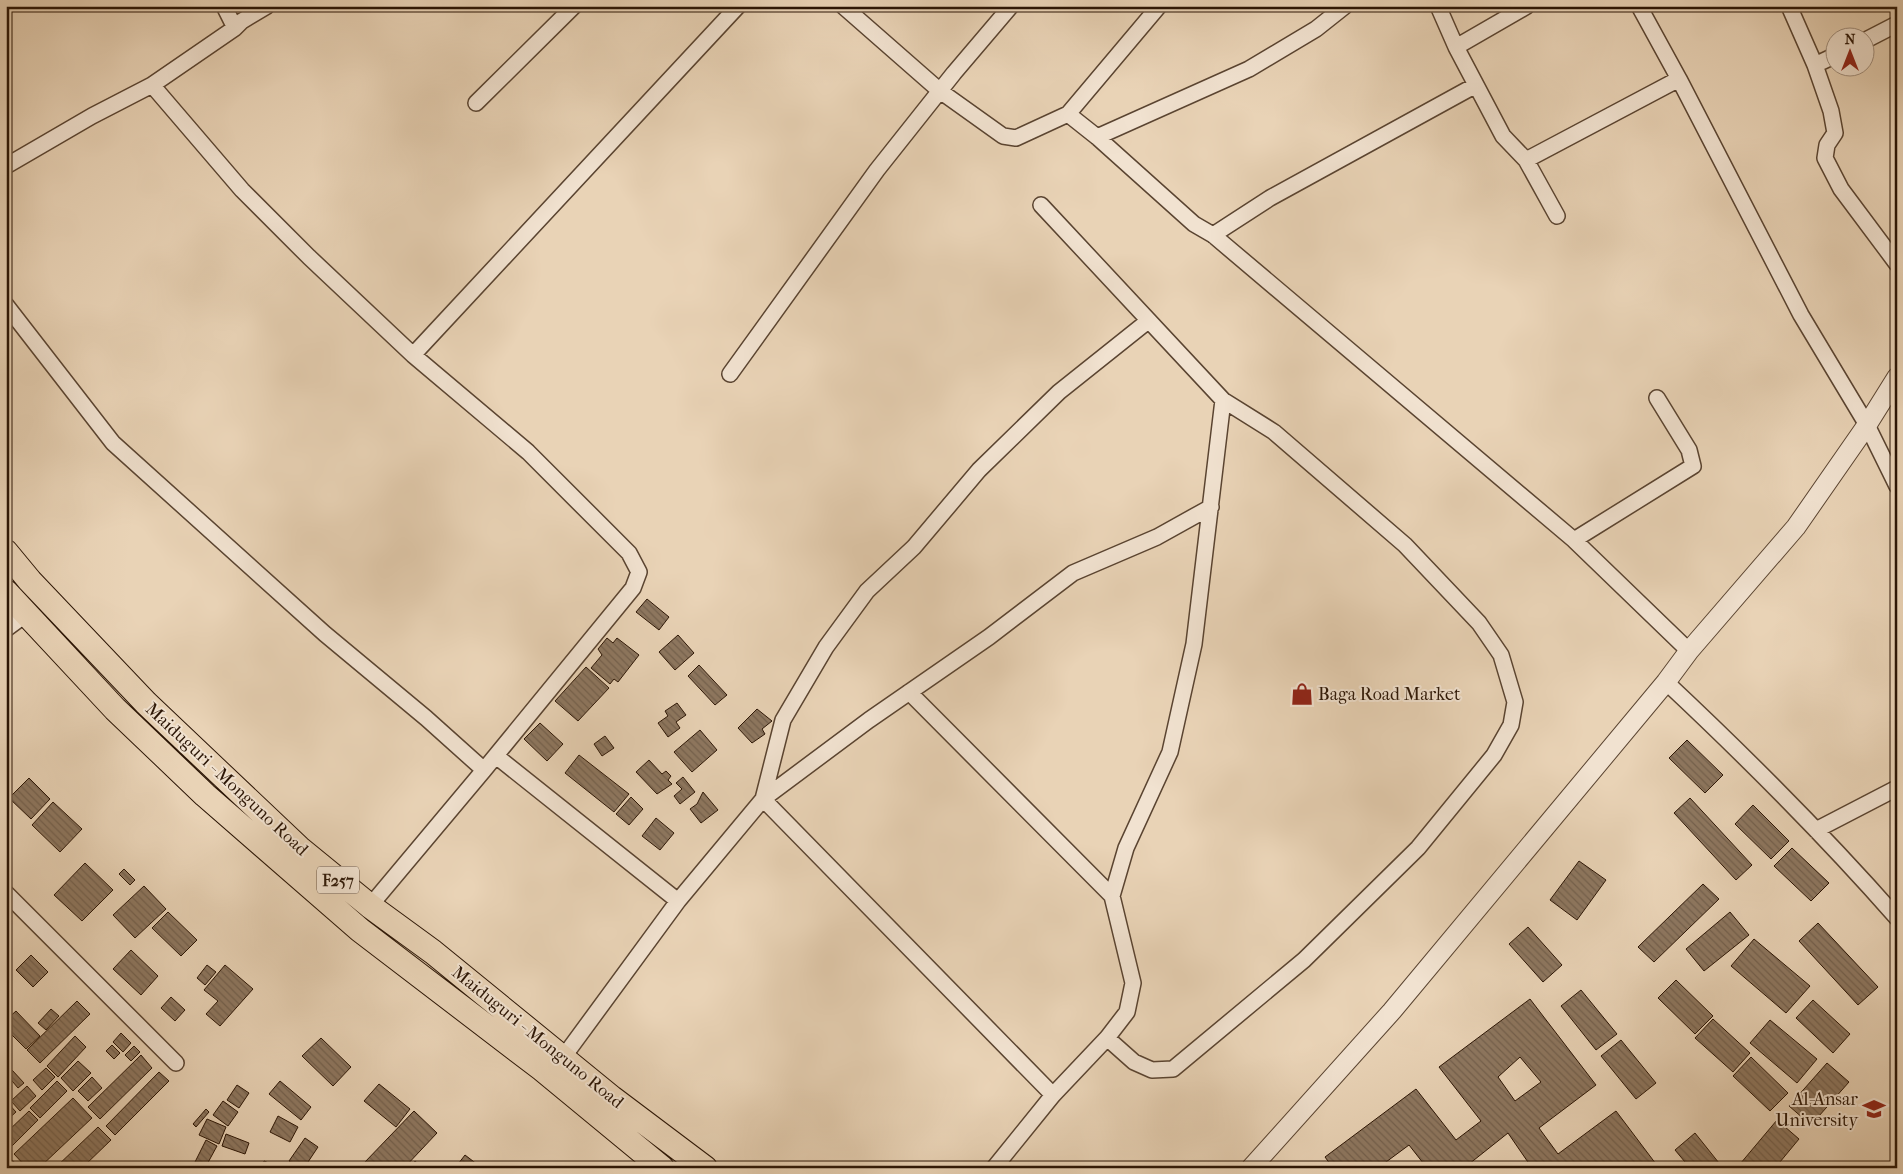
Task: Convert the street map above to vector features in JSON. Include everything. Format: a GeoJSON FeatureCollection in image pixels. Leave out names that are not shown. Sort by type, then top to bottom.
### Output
{"type":"FeatureCollection","features":[{"type":"Feature","properties":{"kind":"main road","name":"Maiduguri - Monguno Road"},"geometry":{"type":"LineString","coordinates":[[6,552],[30,581],[87,642],[210,766],[299,848],[370,906],[433,952],[562,1059],[705,1168]]}},
{"type":"Feature","properties":{"kind":"main road","name":"Maiduguri - Monguno Road"},"geometry":{"type":"LineString","coordinates":[[6,592],[25,615],[115,709],[204,795],[360,930],[542,1069],[662,1168]]}},
{"type":"Feature","properties":{"kind":"street"},"geometry":{"type":"LineString","coordinates":[[224,6],[235,28]]}},
{"type":"Feature","properties":{"kind":"street"},"geometry":{"type":"LineString","coordinates":[[6,166],[92,116],[152,85],[267,6]]}},
{"type":"Feature","properties":{"kind":"street"},"geometry":{"type":"LineString","coordinates":[[476,103],[574,6]]}},
{"type":"Feature","properties":{"kind":"street"},"geometry":{"type":"LineString","coordinates":[[413,355],[738,6]]}},
{"type":"Feature","properties":{"kind":"street"},"geometry":{"type":"LineString","coordinates":[[843,6],[940,91],[1003,136],[1016,138],[1068,114],[1159,6]]}},
{"type":"Feature","properties":{"kind":"street"},"geometry":{"type":"LineString","coordinates":[[730,374],[877,170],[1011,6]]}},
{"type":"Feature","properties":{"kind":"street"},"geometry":{"type":"LineString","coordinates":[[1098,137],[1249,69],[1316,29],[1344,6]]}},
{"type":"Feature","properties":{"kind":"street"},"geometry":{"type":"LineString","coordinates":[[1438,6],[1456,47],[1503,136],[1526,160],[1558,216]]}},
{"type":"Feature","properties":{"kind":"street"},"geometry":{"type":"LineString","coordinates":[[1456,47],[1527,6]]}},
{"type":"Feature","properties":{"kind":"street"},"geometry":{"type":"LineString","coordinates":[[1639,6],[1679,79],[1801,315],[1867,425],[1897,486]]}},
{"type":"Feature","properties":{"kind":"street"},"geometry":{"type":"LineString","coordinates":[[1789,6],[1816,65],[1831,111],[1835,133],[1828,145],[1826,158],[1841,189],[1897,264]]}},
{"type":"Feature","properties":{"kind":"street"},"geometry":{"type":"LineString","coordinates":[[1876,35],[1897,24]]}},
{"type":"Feature","properties":{"kind":"street"},"geometry":{"type":"LineString","coordinates":[[1816,65],[1826,60]]}},
{"type":"Feature","properties":{"kind":"street"},"geometry":{"type":"LineString","coordinates":[[1526,160],[1679,79]]}},
{"type":"Feature","properties":{"kind":"street"},"geometry":{"type":"LineString","coordinates":[[152,85],[242,190],[309,257],[413,355],[528,452],[629,554],[639,572],[633,588],[370,906]]}},
{"type":"Feature","properties":{"kind":"street"},"geometry":{"type":"LineString","coordinates":[[1213,235],[1270,198],[1476,85]]}},
{"type":"Feature","properties":{"kind":"street"},"geometry":{"type":"LineString","coordinates":[[1068,114],[1098,137],[1194,224],[1213,235],[1574,540],[1690,651]]}},
{"type":"Feature","properties":{"kind":"street"},"geometry":{"type":"LineString","coordinates":[[1041,206],[1223,400],[1274,432],[1405,545],[1479,623],[1501,655],[1515,702],[1511,725],[1494,755],[1418,848],[1304,960],[1173,1069],[1152,1070],[1134,1062],[1107,1038]]}},
{"type":"Feature","properties":{"kind":"street"},"geometry":{"type":"LineString","coordinates":[[6,306],[113,443],[325,634],[426,718],[484,770]]}},
{"type":"Feature","properties":{"kind":"street"},"geometry":{"type":"LineString","coordinates":[[763,799],[783,720],[826,647],[867,591],[914,547],[979,470],[1059,392],[1148,321]]}},
{"type":"Feature","properties":{"kind":"street"},"geometry":{"type":"LineString","coordinates":[[1251,1168],[1392,1011],[1690,651],[1796,528],[1867,425],[1897,377]]}},
{"type":"Feature","properties":{"kind":"street"},"geometry":{"type":"LineString","coordinates":[[1574,540],[1693,466],[1689,450],[1657,398]]}},
{"type":"Feature","properties":{"kind":"street"},"geometry":{"type":"LineString","coordinates":[[994,1168],[1053,1095],[1107,1038],[1126,1012],[1133,983],[1112,896],[1126,848],[1170,752],[1194,644],[1223,400]]}},
{"type":"Feature","properties":{"kind":"street"},"geometry":{"type":"LineString","coordinates":[[562,1059],[678,901],[763,799],[909,692],[989,637],[1073,573],[1157,537],[1211,507]]}},
{"type":"Feature","properties":{"kind":"street"},"geometry":{"type":"LineString","coordinates":[[6,629],[25,615]]}},
{"type":"Feature","properties":{"kind":"street"},"geometry":{"type":"LineString","coordinates":[[1666,682],[1732,744],[1816,830],[1897,918]]}},
{"type":"Feature","properties":{"kind":"street"},"geometry":{"type":"LineString","coordinates":[[909,692],[1112,896]]}},
{"type":"Feature","properties":{"kind":"street"},"geometry":{"type":"LineString","coordinates":[[496,756],[678,901]]}},
{"type":"Feature","properties":{"kind":"street"},"geometry":{"type":"LineString","coordinates":[[1816,830],[1897,788]]}},
{"type":"Feature","properties":{"kind":"street"},"geometry":{"type":"LineString","coordinates":[[763,799],[1053,1095]]}},
{"type":"Feature","properties":{"kind":"street"},"geometry":{"type":"LineString","coordinates":[[6,893],[176,1063]]}},
{"type":"Feature","properties":{"kind":"building"},"geometry":{"type":"Polygon","coordinates":[[[647,599],[669,617],[659,630],[636,612],[647,599]]]}},
{"type":"Feature","properties":{"kind":"building"},"geometry":{"type":"Polygon","coordinates":[[[678,635],[694,653],[675,670],[659,652],[678,635]]]}},
{"type":"Feature","properties":{"kind":"building"},"geometry":{"type":"Polygon","coordinates":[[[607,638],[613,643],[617,638],[639,655],[618,682],[614,679],[610,684],[591,668],[602,655],[598,649],[607,638]]]}},
{"type":"Feature","properties":{"kind":"building"},"geometry":{"type":"Polygon","coordinates":[[[699,665],[727,695],[715,705],[688,676],[699,665]]]}},
{"type":"Feature","properties":{"kind":"building"},"geometry":{"type":"Polygon","coordinates":[[[586,667],[609,688],[578,721],[555,701],[586,667]]]}},
{"type":"Feature","properties":{"kind":"building"},"geometry":{"type":"Polygon","coordinates":[[[677,703],[686,715],[676,722],[680,728],[668,737],[658,723],[668,716],[665,711],[677,703]]]}},
{"type":"Feature","properties":{"kind":"building"},"geometry":{"type":"Polygon","coordinates":[[[757,709],[772,721],[762,729],[765,734],[752,743],[738,728],[757,709]]]}},
{"type":"Feature","properties":{"kind":"building"},"geometry":{"type":"Polygon","coordinates":[[[540,723],[563,744],[547,761],[524,739],[540,723]]]}},
{"type":"Feature","properties":{"kind":"building"},"geometry":{"type":"Polygon","coordinates":[[[700,730],[717,750],[692,772],[674,752],[700,730]]]}},
{"type":"Feature","properties":{"kind":"building"},"geometry":{"type":"Polygon","coordinates":[[[605,736],[614,748],[602,756],[594,744],[605,736]]]}},
{"type":"Feature","properties":{"kind":"building"},"geometry":{"type":"Polygon","coordinates":[[[1687,740],[1723,775],[1705,793],[1669,758],[1687,740]]]}},
{"type":"Feature","properties":{"kind":"building"},"geometry":{"type":"Polygon","coordinates":[[[579,755],[629,794],[614,812],[565,773],[579,755]]]}},
{"type":"Feature","properties":{"kind":"building"},"geometry":{"type":"Polygon","coordinates":[[[649,760],[662,774],[666,771],[671,776],[668,780],[672,784],[657,794],[636,772],[649,760]]]}},
{"type":"Feature","properties":{"kind":"building"},"geometry":{"type":"Polygon","coordinates":[[[683,777],[695,792],[680,804],[674,796],[682,789],[676,783],[683,777]]]}},
{"type":"Feature","properties":{"kind":"building"},"geometry":{"type":"Polygon","coordinates":[[[29,778],[50,799],[31,819],[9,798],[29,778]]]}},
{"type":"Feature","properties":{"kind":"building"},"geometry":{"type":"Polygon","coordinates":[[[703,792],[718,810],[701,823],[690,809],[697,804],[703,792]]]}},
{"type":"Feature","properties":{"kind":"building"},"geometry":{"type":"Polygon","coordinates":[[[631,797],[643,809],[629,825],[616,814],[631,797]]]}},
{"type":"Feature","properties":{"kind":"building"},"geometry":{"type":"Polygon","coordinates":[[[1690,798],[1752,865],[1736,880],[1674,813],[1690,798]]]}},
{"type":"Feature","properties":{"kind":"building"},"geometry":{"type":"Polygon","coordinates":[[[53,802],[82,829],[60,852],[32,825],[53,802]]]}},
{"type":"Feature","properties":{"kind":"building"},"geometry":{"type":"Polygon","coordinates":[[[1753,805],[1789,841],[1771,859],[1735,824],[1753,805]]]}},
{"type":"Feature","properties":{"kind":"building"},"geometry":{"type":"Polygon","coordinates":[[[656,818],[674,833],[660,850],[642,836],[656,818]]]}},
{"type":"Feature","properties":{"kind":"building"},"geometry":{"type":"Polygon","coordinates":[[[1792,848],[1829,883],[1811,901],[1774,866],[1792,848]]]}},
{"type":"Feature","properties":{"kind":"building"},"geometry":{"type":"Polygon","coordinates":[[[1579,861],[1606,880],[1577,920],[1550,900],[1579,861]]]}},
{"type":"Feature","properties":{"kind":"building"},"geometry":{"type":"Polygon","coordinates":[[[85,863],[113,890],[82,921],[54,895],[85,863]]]}},
{"type":"Feature","properties":{"kind":"building"},"geometry":{"type":"Polygon","coordinates":[[[124,869],[135,880],[130,885],[119,874],[124,869]]]}},
{"type":"Feature","properties":{"kind":"building"},"geometry":{"type":"Polygon","coordinates":[[[1703,884],[1719,899],[1654,962],[1638,947],[1703,884]]]}},
{"type":"Feature","properties":{"kind":"building"},"geometry":{"type":"Polygon","coordinates":[[[144,886],[166,909],[135,938],[113,915],[144,886]]]}},
{"type":"Feature","properties":{"kind":"building"},"geometry":{"type":"Polygon","coordinates":[[[168,912],[197,940],[181,956],[152,928],[168,912]]]}},
{"type":"Feature","properties":{"kind":"building"},"geometry":{"type":"Polygon","coordinates":[[[1730,912],[1749,935],[1704,971],[1686,949],[1730,912]]]}},
{"type":"Feature","properties":{"kind":"building"},"geometry":{"type":"Polygon","coordinates":[[[1818,923],[1878,987],[1858,1005],[1799,941],[1818,923]]]}},
{"type":"Feature","properties":{"kind":"building"},"geometry":{"type":"Polygon","coordinates":[[[1528,927],[1562,965],[1543,982],[1509,944],[1528,927]]]}},
{"type":"Feature","properties":{"kind":"building"},"geometry":{"type":"Polygon","coordinates":[[[1754,939],[1810,986],[1786,1013],[1731,966],[1754,939]]]}},
{"type":"Feature","properties":{"kind":"building"},"geometry":{"type":"Polygon","coordinates":[[[131,950],[158,976],[141,995],[113,969],[131,950]]]}},
{"type":"Feature","properties":{"kind":"building"},"geometry":{"type":"Polygon","coordinates":[[[31,955],[48,972],[33,987],[16,970],[31,955]]]}},
{"type":"Feature","properties":{"kind":"building"},"geometry":{"type":"Polygon","coordinates":[[[207,965],[216,972],[205,985],[197,978],[207,965]]]}},
{"type":"Feature","properties":{"kind":"building"},"geometry":{"type":"Polygon","coordinates":[[[225,965],[253,989],[220,1026],[206,1014],[218,1001],[204,990],[225,965]]]}},
{"type":"Feature","properties":{"kind":"building"},"geometry":{"type":"Polygon","coordinates":[[[1676,980],[1713,1016],[1695,1034],[1658,998],[1676,980]]]}},
{"type":"Feature","properties":{"kind":"building"},"geometry":{"type":"Polygon","coordinates":[[[1581,990],[1617,1034],[1596,1050],[1561,1006],[1581,990]]]}},
{"type":"Feature","properties":{"kind":"building"},"geometry":{"type":"Polygon","coordinates":[[[171,997],[185,1010],[175,1021],[161,1008],[171,997]]]}},
{"type":"Feature","properties":{"kind":"building"},"geometry":{"type":"Polygon","coordinates":[[[1530,999],[1596,1085],[1539,1128],[1558,1154],[1616,1111],[1659,1168],[1532,1168],[1508,1133],[1464,1168],[1427,1168],[1409,1145],[1382,1165],[1384,1168],[1333,1168],[1325,1157],[1416,1089],[1456,1140],[1481,1121],[1439,1067],[1530,999]],[[1520,1057],[1498,1077],[1515,1101],[1541,1082],[1520,1057]]]}},
{"type":"Feature","properties":{"kind":"building"},"geometry":{"type":"Polygon","coordinates":[[[1813,1000],[1850,1034],[1833,1053],[1796,1018],[1813,1000]]]}},
{"type":"Feature","properties":{"kind":"building"},"geometry":{"type":"Polygon","coordinates":[[[77,1001],[90,1014],[40,1063],[27,1050],[77,1001]]]}},
{"type":"Feature","properties":{"kind":"building"},"geometry":{"type":"Polygon","coordinates":[[[51,1009],[59,1016],[46,1030],[38,1023],[51,1009]]]}},
{"type":"Feature","properties":{"kind":"building"},"geometry":{"type":"Polygon","coordinates":[[[16,1011],[40,1036],[26,1049],[6,1029],[6,1020],[16,1011]]]}},
{"type":"Feature","properties":{"kind":"building"},"geometry":{"type":"Polygon","coordinates":[[[1713,1019],[1750,1053],[1733,1072],[1695,1038],[1713,1019]]]}},
{"type":"Feature","properties":{"kind":"building"},"geometry":{"type":"Polygon","coordinates":[[[1770,1020],[1817,1059],[1797,1083],[1750,1043],[1770,1020]]]}},
{"type":"Feature","properties":{"kind":"building"},"geometry":{"type":"Polygon","coordinates":[[[121,1033],[131,1043],[123,1052],[113,1042],[121,1033]]]}},
{"type":"Feature","properties":{"kind":"building"},"geometry":{"type":"Polygon","coordinates":[[[75,1036],[86,1047],[58,1077],[47,1066],[75,1036]]]}},
{"type":"Feature","properties":{"kind":"building"},"geometry":{"type":"Polygon","coordinates":[[[321,1038],[351,1067],[333,1086],[302,1056],[321,1038]]]}},
{"type":"Feature","properties":{"kind":"building"},"geometry":{"type":"Polygon","coordinates":[[[1621,1040],[1656,1083],[1636,1099],[1601,1056],[1621,1040]]]}},
{"type":"Feature","properties":{"kind":"building"},"geometry":{"type":"Polygon","coordinates":[[[112,1045],[120,1053],[114,1059],[106,1051],[112,1045]]]}},
{"type":"Feature","properties":{"kind":"building"},"geometry":{"type":"Polygon","coordinates":[[[134,1046],[140,1052],[131,1061],[125,1055],[134,1046]]]}},
{"type":"Feature","properties":{"kind":"building"},"geometry":{"type":"Polygon","coordinates":[[[141,1055],[152,1068],[100,1119],[88,1107],[141,1055]]]}},
{"type":"Feature","properties":{"kind":"building"},"geometry":{"type":"Polygon","coordinates":[[[1751,1057],[1788,1093],[1770,1111],[1733,1076],[1751,1057]]]}},
{"type":"Feature","properties":{"kind":"building"},"geometry":{"type":"Polygon","coordinates":[[[78,1061],[91,1073],[73,1091],[61,1078],[78,1061]]]}},
{"type":"Feature","properties":{"kind":"building"},"geometry":{"type":"Polygon","coordinates":[[[1827,1063],[1849,1082],[1811,1125],[1789,1106],[1827,1063]]]}},
{"type":"Feature","properties":{"kind":"building"},"geometry":{"type":"Polygon","coordinates":[[[46,1068],[55,1077],[42,1090],[33,1080],[46,1068]]]}},
{"type":"Feature","properties":{"kind":"building"},"geometry":{"type":"Polygon","coordinates":[[[12,1070],[24,1083],[18,1088],[7,1075],[12,1070]]]}},
{"type":"Feature","properties":{"kind":"building"},"geometry":{"type":"Polygon","coordinates":[[[159,1072],[169,1081],[115,1135],[106,1126],[159,1072]]]}},
{"type":"Feature","properties":{"kind":"building"},"geometry":{"type":"Polygon","coordinates":[[[92,1077],[102,1088],[88,1101],[78,1091],[92,1077]]]}},
{"type":"Feature","properties":{"kind":"building"},"geometry":{"type":"Polygon","coordinates":[[[57,1081],[67,1091],[40,1118],[30,1108],[57,1081]]]}},
{"type":"Feature","properties":{"kind":"building"},"geometry":{"type":"Polygon","coordinates":[[[280,1081],[311,1107],[301,1120],[269,1094],[280,1081]]]}},
{"type":"Feature","properties":{"kind":"building"},"geometry":{"type":"Polygon","coordinates":[[[379,1084],[410,1109],[396,1127],[364,1101],[379,1084]]]}},
{"type":"Feature","properties":{"kind":"building"},"geometry":{"type":"Polygon","coordinates":[[[237,1085],[249,1093],[239,1108],[227,1100],[237,1085]]]}},
{"type":"Feature","properties":{"kind":"building"},"geometry":{"type":"Polygon","coordinates":[[[27,1086],[36,1096],[20,1111],[11,1101],[27,1086]]]}},
{"type":"Feature","properties":{"kind":"building"},"geometry":{"type":"Polygon","coordinates":[[[73,1098],[92,1118],[39,1168],[27,1168],[14,1154],[73,1098]]]}},
{"type":"Feature","properties":{"kind":"building"},"geometry":{"type":"Polygon","coordinates":[[[6,1101],[16,1112],[6,1121],[6,1101]]]}},
{"type":"Feature","properties":{"kind":"building"},"geometry":{"type":"Polygon","coordinates":[[[223,1101],[238,1112],[228,1126],[213,1115],[223,1101]]]}},
{"type":"Feature","properties":{"kind":"building"},"geometry":{"type":"Polygon","coordinates":[[[206,1109],[209,1112],[196,1127],[193,1124],[206,1109]]]}},
{"type":"Feature","properties":{"kind":"building"},"geometry":{"type":"Polygon","coordinates":[[[29,1111],[38,1120],[9,1149],[6,1147],[6,1133],[29,1111]]]}},
{"type":"Feature","properties":{"kind":"building"},"geometry":{"type":"Polygon","coordinates":[[[414,1111],[437,1133],[404,1168],[369,1168],[364,1163],[414,1111]]]}},
{"type":"Feature","properties":{"kind":"building"},"geometry":{"type":"Polygon","coordinates":[[[278,1116],[298,1127],[290,1142],[270,1132],[278,1116]]]}},
{"type":"Feature","properties":{"kind":"building"},"geometry":{"type":"Polygon","coordinates":[[[207,1119],[226,1127],[219,1144],[199,1135],[207,1119]]]}},
{"type":"Feature","properties":{"kind":"building"},"geometry":{"type":"Polygon","coordinates":[[[1777,1120],[1799,1139],[1775,1168],[1744,1168],[1740,1164],[1777,1120]]]}},
{"type":"Feature","properties":{"kind":"building"},"geometry":{"type":"Polygon","coordinates":[[[98,1127],[111,1140],[82,1168],[55,1168],[98,1127]]]}},
{"type":"Feature","properties":{"kind":"building"},"geometry":{"type":"Polygon","coordinates":[[[1695,1133],[1723,1168],[1690,1168],[1675,1150],[1695,1133]]]}},
{"type":"Feature","properties":{"kind":"building"},"geometry":{"type":"Polygon","coordinates":[[[226,1134],[249,1143],[245,1154],[222,1146],[226,1134]]]}},
{"type":"Feature","properties":{"kind":"building"},"geometry":{"type":"Polygon","coordinates":[[[305,1138],[318,1147],[304,1168],[298,1168],[289,1161],[305,1138]]]}},
{"type":"Feature","properties":{"kind":"building"},"geometry":{"type":"Polygon","coordinates":[[[206,1140],[217,1146],[205,1168],[192,1168],[206,1140]]]}},
{"type":"Feature","properties":{"kind":"building"},"geometry":{"type":"Polygon","coordinates":[[[465,1155],[482,1168],[455,1168],[465,1155]]]}},
{"type":"Feature","properties":{"kind":"building"},"geometry":{"type":"Polygon","coordinates":[[[264,1161],[278,1167],[261,1168],[264,1161]]]}},
{"type":"Feature","properties":{"kind":"building"},"geometry":{"type":"Polygon","coordinates":[[[415,1161],[423,1168],[410,1168],[415,1161]]]}},
{"type":"Feature","properties":{"kind":"place","name":"Baga Road Market"},"geometry":{"type":"Point","coordinates":[1302,694]}},
{"type":"Feature","properties":{"kind":"place","name":"Al-Ansar University"},"geometry":{"type":"Point","coordinates":[1874,1109]}}]}
